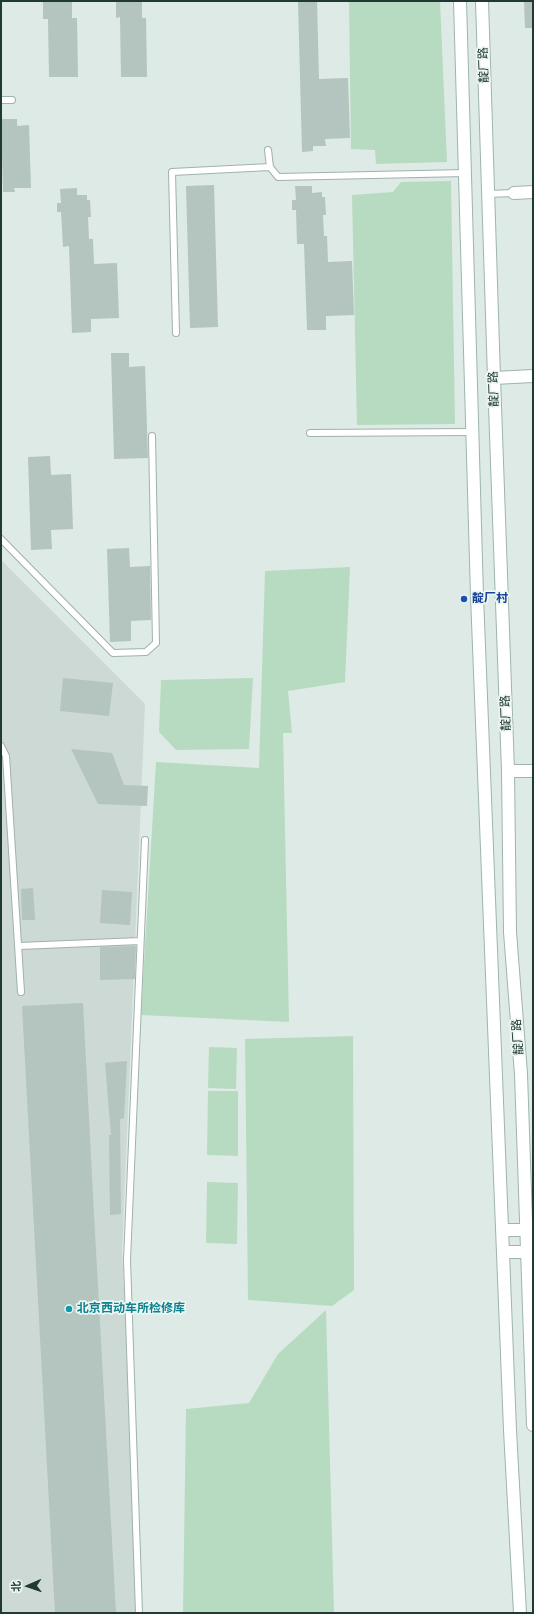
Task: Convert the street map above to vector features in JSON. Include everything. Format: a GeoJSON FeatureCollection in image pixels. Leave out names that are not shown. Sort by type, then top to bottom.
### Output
{"type":"FeatureCollection","features":[{"type":"Feature","properties":{"kind":"main road"},"geometry":{"type":"LineString","coordinates":[[460,1],[478,604],[510,1430],[520,1613]]}},
{"type":"Feature","properties":{"kind":"main road","name":"靛厂路"},"geometry":{"type":"LineString","coordinates":[[482,1],[508,771],[510,932],[521,1074],[530,1230],[533,1425]]}},
{"type":"Feature","properties":{"kind":"main road"},"geometry":{"type":"LineString","coordinates":[[514,193],[533,192]]}},
{"type":"Feature","properties":{"kind":"main road"},"geometry":{"type":"LineString","coordinates":[[494,378],[533,376]]}},
{"type":"Feature","properties":{"kind":"main road"},"geometry":{"type":"LineString","coordinates":[[508,771],[533,770]]}},
{"type":"Feature","properties":{"kind":"main road"},"geometry":{"type":"LineString","coordinates":[[503,1230],[530,1230]]}},
{"type":"Feature","properties":{"kind":"main road"},"geometry":{"type":"LineString","coordinates":[[504,1252],[530,1252]]}},
{"type":"Feature","properties":{"kind":"lane"},"geometry":{"type":"LineString","coordinates":[[1,100],[12,100]]}},
{"type":"Feature","properties":{"kind":"lane"},"geometry":{"type":"LineString","coordinates":[[268,150],[270,167],[278,177],[466,173]]}},
{"type":"Feature","properties":{"kind":"lane"},"geometry":{"type":"LineString","coordinates":[[176,333],[172,172],[270,167]]}},
{"type":"Feature","properties":{"kind":"lane"},"geometry":{"type":"LineString","coordinates":[[488,194],[514,193]]}},
{"type":"Feature","properties":{"kind":"lane"},"geometry":{"type":"LineString","coordinates":[[310,433],[473,432]]}},
{"type":"Feature","properties":{"kind":"lane"},"geometry":{"type":"LineString","coordinates":[[1,539],[113,653],[146,652],[156,643],[152,436]]}},
{"type":"Feature","properties":{"kind":"lane"},"geometry":{"type":"LineString","coordinates":[[1,746],[6,756],[21,992]]}},
{"type":"Feature","properties":{"kind":"lane"},"geometry":{"type":"LineString","coordinates":[[139,1613],[127,1260],[145,840]]}},
{"type":"Feature","properties":{"kind":"lane"},"geometry":{"type":"LineString","coordinates":[[19,946],[140,941]]}},
{"type":"Feature","properties":{"kind":"shaded area"},"geometry":{"type":"Polygon","coordinates":[[[1,560],[145,704],[122,1252],[142,1613],[1,1613],[1,560]]]}},
{"type":"Feature","properties":{"kind":"green space"},"geometry":{"type":"Polygon","coordinates":[[[349,1],[440,1],[447,162],[376,164],[375,150],[351,149],[349,1]]]}},
{"type":"Feature","properties":{"kind":"green space"},"geometry":{"type":"Polygon","coordinates":[[[451,181],[455,424],[357,425],[352,195],[393,192],[401,182],[451,181]]]}},
{"type":"Feature","properties":{"kind":"green space"},"geometry":{"type":"Polygon","coordinates":[[[350,567],[345,682],[288,691],[292,733],[283,733],[289,1022],[141,1015],[156,762],[259,768],[265,571],[350,567]]]}},
{"type":"Feature","properties":{"kind":"green space"},"geometry":{"type":"Polygon","coordinates":[[[253,678],[249,749],[176,750],[159,732],[161,680],[253,678]]]}},
{"type":"Feature","properties":{"kind":"green space"},"geometry":{"type":"Polygon","coordinates":[[[353,1036],[354,1290],[332,1306],[248,1300],[245,1039],[353,1036]]]}},
{"type":"Feature","properties":{"kind":"green space"},"geometry":{"type":"Polygon","coordinates":[[[209,1047],[237,1048],[236,1089],[208,1088],[209,1047]]]}},
{"type":"Feature","properties":{"kind":"green space"},"geometry":{"type":"Polygon","coordinates":[[[208,1091],[238,1091],[238,1156],[207,1155],[208,1091]]]}},
{"type":"Feature","properties":{"kind":"green space"},"geometry":{"type":"Polygon","coordinates":[[[207,1182],[238,1183],[237,1244],[206,1243],[207,1182]]]}},
{"type":"Feature","properties":{"kind":"green space"},"geometry":{"type":"Polygon","coordinates":[[[326,1310],[334,1613],[183,1613],[186,1409],[249,1403],[278,1354],[326,1310]]]}},
{"type":"Feature","properties":{"kind":"building"},"geometry":{"type":"Polygon","coordinates":[[[43,1],[72,1],[72,18],[77,18],[78,77],[49,77],[48,19],[43,19],[43,1]]]}},
{"type":"Feature","properties":{"kind":"building"},"geometry":{"type":"Polygon","coordinates":[[[116,1],[142,1],[142,18],[146,18],[147,77],[121,77],[120,17],[116,18],[116,1]]]}},
{"type":"Feature","properties":{"kind":"building"},"geometry":{"type":"Polygon","coordinates":[[[298,1],[317,1],[319,79],[348,78],[350,138],[325,139],[326,146],[313,146],[313,151],[302,152],[298,1]]]}},
{"type":"Feature","properties":{"kind":"building"},"geometry":{"type":"Polygon","coordinates":[[[524,1],[533,1],[533,28],[525,28],[524,1]]]}},
{"type":"Feature","properties":{"kind":"building"},"geometry":{"type":"Polygon","coordinates":[[[1,119],[17,119],[17,126],[29,125],[31,188],[14,188],[15,192],[3,192],[1,119]]]}},
{"type":"Feature","properties":{"kind":"building"},"geometry":{"type":"Polygon","coordinates":[[[214,185],[218,327],[190,328],[186,186],[214,185]]]}},
{"type":"Feature","properties":{"kind":"building"},"geometry":{"type":"Polygon","coordinates":[[[295,186],[312,186],[312,193],[322,192],[322,197],[325,197],[326,215],[323,215],[324,236],[327,236],[328,262],[352,261],[354,315],[326,316],[326,330],[307,330],[304,244],[297,244],[296,210],[292,210],[292,200],[296,200],[295,186]]]}},
{"type":"Feature","properties":{"kind":"building"},"geometry":{"type":"Polygon","coordinates":[[[77,188],[77,195],[87,195],[87,200],[90,200],[91,217],[88,217],[89,239],[93,239],[94,264],[117,263],[119,318],[91,319],[91,332],[72,333],[69,246],[63,247],[61,212],[57,212],[57,203],[61,203],[60,189],[77,188]]]}},
{"type":"Feature","properties":{"kind":"building"},"geometry":{"type":"Polygon","coordinates":[[[111,353],[129,353],[129,367],[145,366],[148,458],[114,459],[111,353]]]}},
{"type":"Feature","properties":{"kind":"building"},"geometry":{"type":"Polygon","coordinates":[[[50,456],[51,475],[71,474],[73,529],[51,530],[52,549],[31,550],[28,457],[50,456]]]}},
{"type":"Feature","properties":{"kind":"building"},"geometry":{"type":"Polygon","coordinates":[[[129,548],[130,567],[150,566],[151,620],[131,621],[131,641],[110,642],[107,549],[129,548]]]}},
{"type":"Feature","properties":{"kind":"building"},"geometry":{"type":"Polygon","coordinates":[[[63,678],[113,683],[109,716],[60,711],[63,678]]]}},
{"type":"Feature","properties":{"kind":"building"},"geometry":{"type":"Polygon","coordinates":[[[71,749],[112,753],[124,785],[148,786],[147,806],[98,804],[71,749]]]}},
{"type":"Feature","properties":{"kind":"building"},"geometry":{"type":"Polygon","coordinates":[[[33,888],[35,920],[22,920],[21,889],[33,888]]]}},
{"type":"Feature","properties":{"kind":"building"},"geometry":{"type":"Polygon","coordinates":[[[102,890],[132,892],[130,925],[100,923],[102,890]]]}},
{"type":"Feature","properties":{"kind":"building"},"geometry":{"type":"Polygon","coordinates":[[[136,946],[135,979],[100,980],[100,947],[136,946]]]}},
{"type":"Feature","properties":{"kind":"building","name":"北京西动车所检修库"},"geometry":{"type":"Polygon","coordinates":[[[83,1003],[116,1613],[55,1613],[22,1006],[83,1003]]]}},
{"type":"Feature","properties":{"kind":"building"},"geometry":{"type":"Polygon","coordinates":[[[127,1061],[124,1118],[120,1119],[121,1214],[110,1215],[109,1135],[111,1135],[105,1063],[127,1061]]]}},
{"type":"Feature","properties":{"kind":"place","name":"靛厂村"},"geometry":{"type":"Point","coordinates":[464,599]}},
{"type":"Feature","properties":{"kind":"place","name":"北京西动车所检修库"},"geometry":{"type":"Point","coordinates":[69,1309]}}]}
